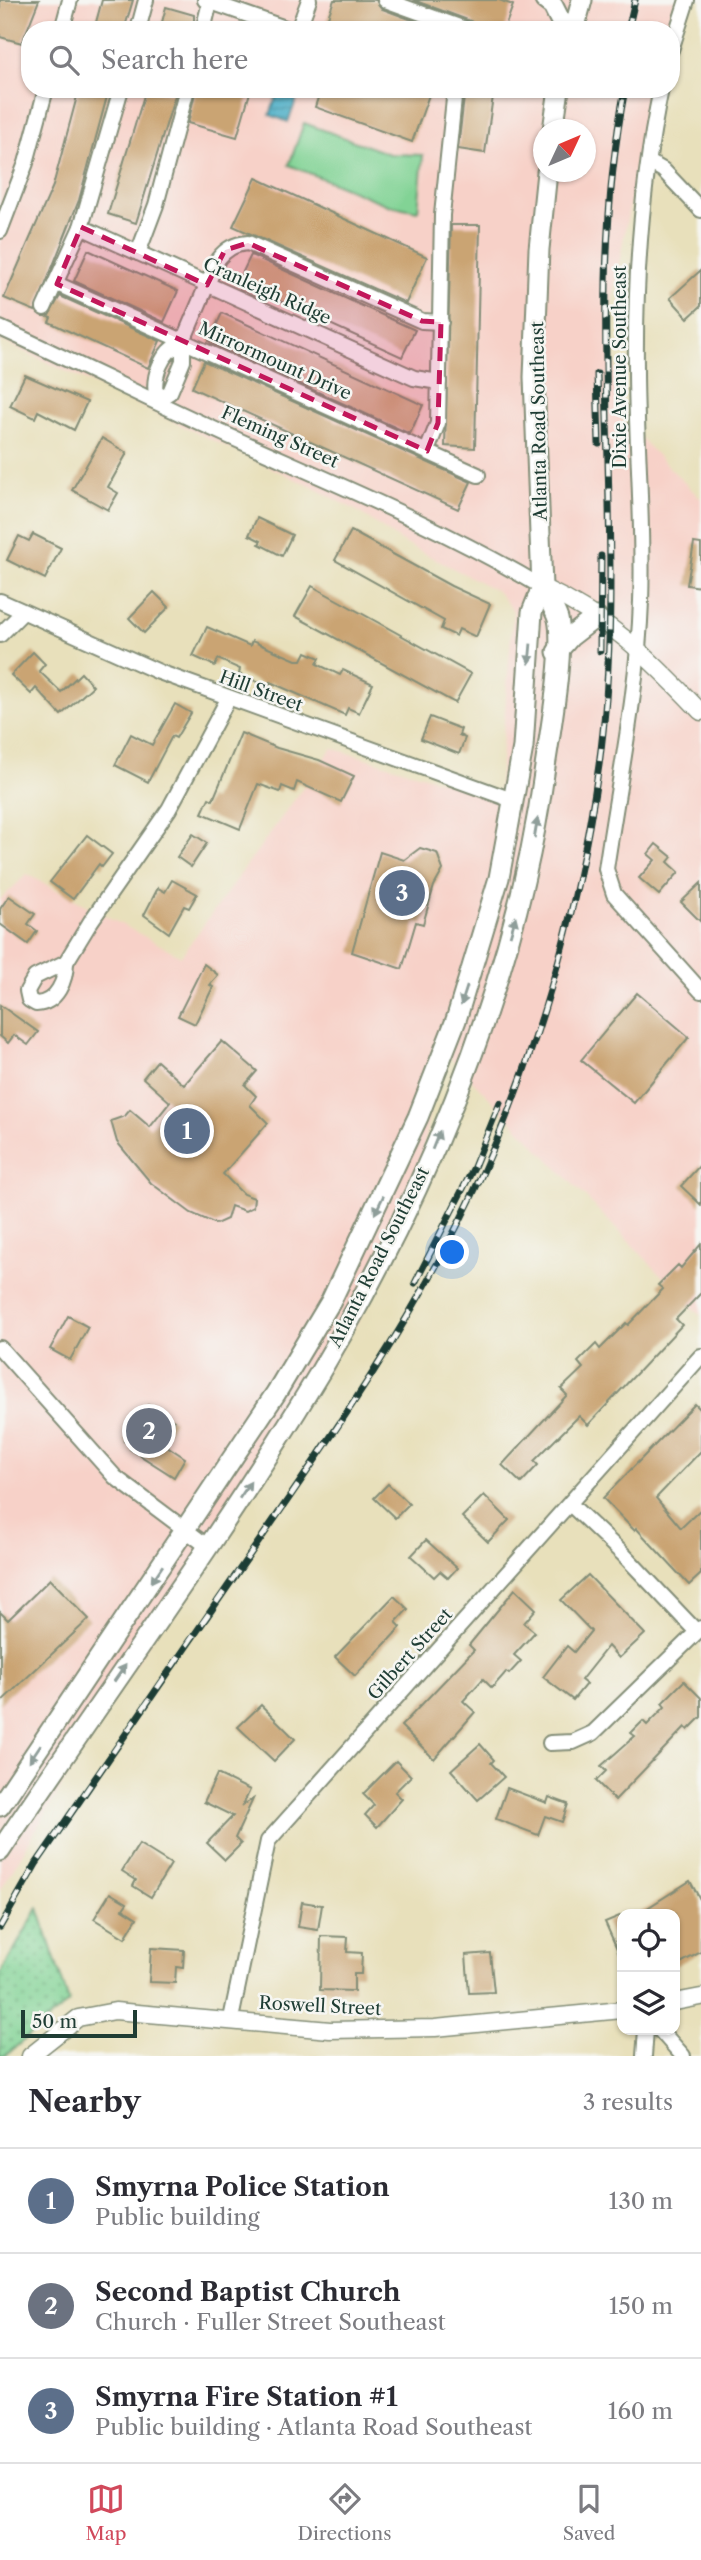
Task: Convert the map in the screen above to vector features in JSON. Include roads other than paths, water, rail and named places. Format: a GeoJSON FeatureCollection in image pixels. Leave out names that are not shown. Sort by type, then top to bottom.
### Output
{"type":"FeatureCollection","features":[{"type":"Feature","properties":{"kind":"main road"},"geometry":{"type":"LineString","coordinates":[[545,0],[559,21]]}},
{"type":"Feature","properties":{"kind":"main road"},"geometry":{"type":"LineString","coordinates":[[576,21],[582,0]]}},
{"type":"Feature","properties":{"kind":"main road"},"geometry":{"type":"LineString","coordinates":[[555,119],[558,98]]}},
{"type":"Feature","properties":{"kind":"main road","name":"Atlanta Road Southeast"},"geometry":{"type":"LineString","coordinates":[[0,1805],[185,1532],[317,1324],[380,1203],[429,1092],[456,1020],[496,890],[515,801],[523,747],[532,612],[542,587],[534,377],[539,249],[546,182]]}},
{"type":"Feature","properties":{"kind":"main road","name":"Atlanta Road Southeast"},"geometry":{"type":"LineString","coordinates":[[0,1851],[298,1408],[352,1315],[398,1226],[454,1096],[499,974],[528,866],[544,775],[558,652],[558,619],[542,587]]}},
{"type":"Feature","properties":{"kind":"main road"},"geometry":{"type":"LineString","coordinates":[[558,652],[570,637],[596,617]]}},
{"type":"Feature","properties":{"kind":"street"},"geometry":{"type":"LineString","coordinates":[[64,21],[70,0]]}},
{"type":"Feature","properties":{"kind":"street"},"geometry":{"type":"LineString","coordinates":[[140,21],[146,0]]}},
{"type":"Feature","properties":{"kind":"street"},"geometry":{"type":"LineString","coordinates":[[301,21],[309,0]]}},
{"type":"Feature","properties":{"kind":"street"},"geometry":{"type":"LineString","coordinates":[[386,0],[443,21]]}},
{"type":"Feature","properties":{"kind":"street"},"geometry":{"type":"LineString","coordinates":[[680,22],[687,0]]}},
{"type":"Feature","properties":{"kind":"street"},"geometry":{"type":"LineString","coordinates":[[205,21],[208,1],[265,21]]}},
{"type":"Feature","properties":{"kind":"street"},"geometry":{"type":"LineString","coordinates":[[0,231],[26,163],[44,98]]}},
{"type":"Feature","properties":{"kind":"street"},"geometry":{"type":"LineString","coordinates":[[44,308],[81,227],[118,98]]}},
{"type":"Feature","properties":{"kind":"street"},"geometry":{"type":"LineString","coordinates":[[138,253],[156,205],[185,98]]}},
{"type":"Feature","properties":{"kind":"street"},"geometry":{"type":"LineString","coordinates":[[427,451],[438,423],[442,215],[454,98]]}},
{"type":"Feature","properties":{"kind":"street","name":"Dixie Avenue Southeast"},"geometry":{"type":"LineString","coordinates":[[660,98],[649,162],[636,328],[642,600],[606,876],[614,894],[701,991]]}},
{"type":"Feature","properties":{"kind":"street"},"geometry":{"type":"LineString","coordinates":[[649,162],[663,170],[701,210]]}},
{"type":"Feature","properties":{"kind":"street","name":"Cranleigh Ridge"},"geometry":{"type":"LineString","coordinates":[[81,227],[414,378],[439,382]]}},
{"type":"Feature","properties":{"kind":"street"},"geometry":{"type":"LineString","coordinates":[[157,400],[152,384],[169,348],[183,341],[225,250],[248,243],[422,321],[442,322]]}},
{"type":"Feature","properties":{"kind":"street","name":"Mirrormount Drive"},"geometry":{"type":"LineString","coordinates":[[57,284],[478,475]]}},
{"type":"Feature","properties":{"kind":"street","name":"Fleming Street"},"geometry":{"type":"LineString","coordinates":[[0,328],[157,400],[228,436],[343,486],[542,587]]}},
{"type":"Feature","properties":{"kind":"street"},"geometry":{"type":"LineString","coordinates":[[542,587],[596,617],[638,646],[701,712]]}},
{"type":"Feature","properties":{"kind":"street","name":"Hill Street"},"geometry":{"type":"LineString","coordinates":[[0,601],[159,673],[515,801]]}},
{"type":"Feature","properties":{"kind":"street"},"geometry":{"type":"LineString","coordinates":[[0,635],[23,612]]}},
{"type":"Feature","properties":{"kind":"street"},"geometry":{"type":"LineString","coordinates":[[66,962],[91,921],[169,809],[228,699]]}},
{"type":"Feature","properties":{"kind":"street"},"geometry":{"type":"LineString","coordinates":[[0,1348],[115,1478],[207,1546]]}},
{"type":"Feature","properties":{"kind":"street","name":"Gilbert Street"},"geometry":{"type":"LineString","coordinates":[[231,2019],[268,1841],[701,1356]]}},
{"type":"Feature","properties":{"kind":"street"},"geometry":{"type":"LineString","coordinates":[[550,1743],[573,1742],[593,1733],[699,1630],[569,1504]]}},
{"type":"Feature","properties":{"kind":"street"},"geometry":{"type":"LineString","coordinates":[[680,2001],[701,1997]]}},
{"type":"Feature","properties":{"kind":"street","name":"Roswell Street"},"geometry":{"type":"LineString","coordinates":[[30,2056],[67,2025],[95,2013],[140,2011],[330,2030],[435,2028],[617,2010]]}},
{"type":"Feature","properties":{"kind":"street"},"geometry":{"type":"LineString","coordinates":[[644,2056],[646,2035]]}},
{"type":"Feature","properties":{"kind":"street"},"geometry":{"type":"LineString","coordinates":[[664,2035],[683,2056]]}},
{"type":"Feature","properties":{"kind":"water"},"geometry":{"type":"Polygon","coordinates":[[[276,98],[297,98],[288,122],[270,115],[276,98]]]}},
{"type":"Feature","properties":{"kind":"railway"},"geometry":{"type":"LineString","coordinates":[[630,21],[635,0]]}},
{"type":"Feature","properties":{"kind":"railway"},"geometry":{"type":"LineString","coordinates":[[0,1927],[36,1864],[318,1456],[399,1330],[470,1200],[515,1096],[534,1042],[579,877],[599,765],[607,681],[610,596],[607,257],[613,173],[624,98]]}},
{"type":"Feature","properties":{"kind":"railway"},"geometry":{"type":"LineString","coordinates":[[597,374],[599,444]]}},
{"type":"Feature","properties":{"kind":"railway"},"geometry":{"type":"LineString","coordinates":[[600,651],[601,556]]}},
{"type":"Feature","properties":{"kind":"railway"},"geometry":{"type":"LineString","coordinates":[[415,1283],[474,1167],[500,1103]]}},
{"type":"Feature","properties":{"kind":"place","name":"Smyrna Fire Station #1"},"geometry":{"type":"Point","coordinates":[402,893]}},
{"type":"Feature","properties":{"kind":"place","name":"Smyrna Police Station"},"geometry":{"type":"Point","coordinates":[187,1131]}},
{"type":"Feature","properties":{"kind":"place","name":"Second Baptist Church"},"geometry":{"type":"Point","coordinates":[149,1431]}}]}
